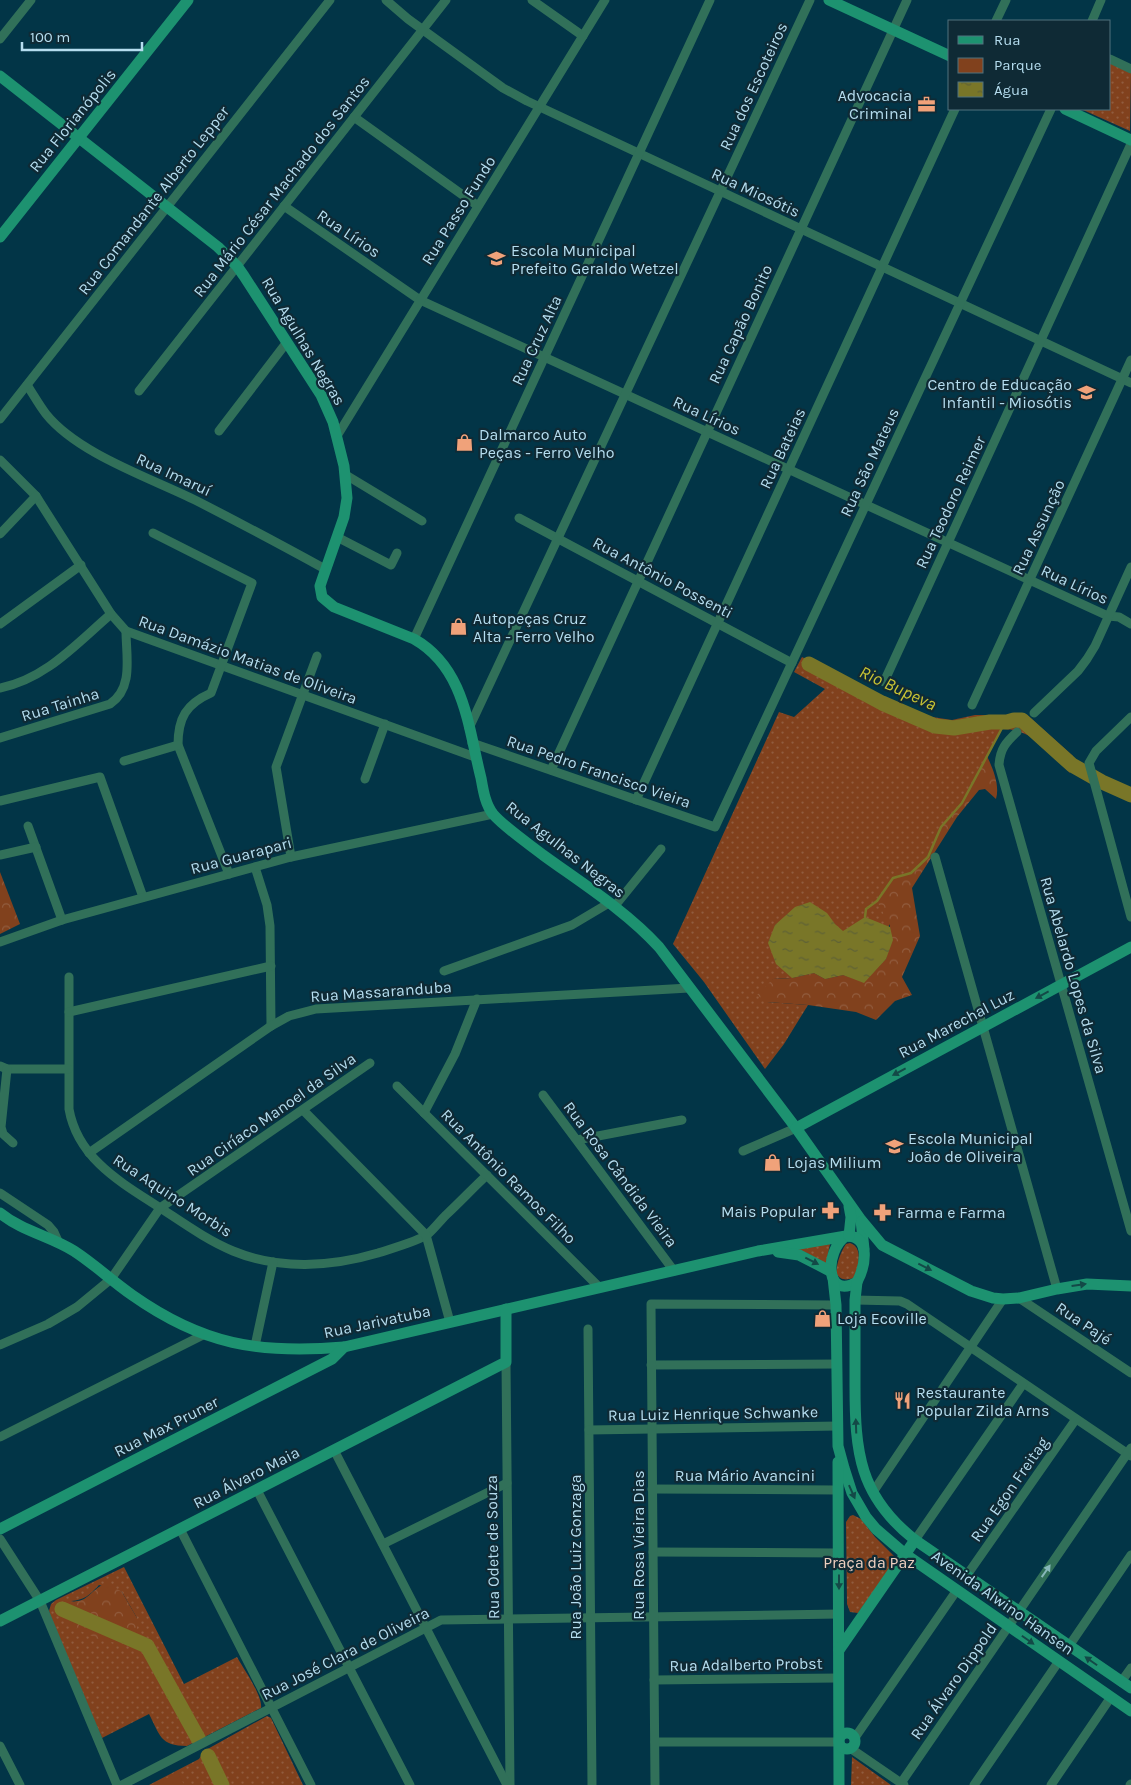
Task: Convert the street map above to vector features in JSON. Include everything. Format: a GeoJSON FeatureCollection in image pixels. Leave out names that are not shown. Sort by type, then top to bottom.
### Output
{"type":"FeatureCollection","features":[{"type":"Feature","properties":{"kind":"street"},"geometry":{"type":"LineString","coordinates":[[0,39],[31,0]]}},
{"type":"Feature","properties":{"kind":"street","name":"Rua Florianópolis"},"geometry":{"type":"LineString","coordinates":[[0,237],[188,0]]}},
{"type":"Feature","properties":{"kind":"street","name":"Rua Comandante Alberto Lepper"},"geometry":{"type":"LineString","coordinates":[[0,419],[330,0]]}},
{"type":"Feature","properties":{"kind":"street","name":"Rua Miosótis"},"geometry":{"type":"LineString","coordinates":[[386,0],[423,30],[503,88],[539,107],[1127,381]]}},
{"type":"Feature","properties":{"kind":"street","name":"Rua Mário César Machado dos Santos"},"geometry":{"type":"LineString","coordinates":[[139,391],[446,0]]}},
{"type":"Feature","properties":{"kind":"street"},"geometry":{"type":"LineString","coordinates":[[532,0],[583,36]]}},
{"type":"Feature","properties":{"kind":"street","name":"Rua Passo Fundo"},"geometry":{"type":"LineString","coordinates":[[337,436],[605,0]]}},
{"type":"Feature","properties":{"kind":"street","name":"Rua Cruz Alta"},"geometry":{"type":"LineString","coordinates":[[414,639],[710,0]]}},
{"type":"Feature","properties":{"kind":"street","name":"Rua dos Escoteiros"},"geometry":{"type":"LineString","coordinates":[[469,728],[810,0]]}},
{"type":"Feature","properties":{"kind":"street"},"geometry":{"type":"LineString","coordinates":[[829,0],[948,55]]}},
{"type":"Feature","properties":{"kind":"street","name":"Rua Capão Bonito"},"geometry":{"type":"LineString","coordinates":[[551,770],[906,0]]}},
{"type":"Feature","properties":{"kind":"street"},"geometry":{"type":"LineString","coordinates":[[996,20],[1006,0]]}},
{"type":"Feature","properties":{"kind":"street"},"geometry":{"type":"LineString","coordinates":[[1092,20],[1102,0]]}},
{"type":"Feature","properties":{"kind":"street"},"geometry":{"type":"LineString","coordinates":[[1111,59],[1131,69]]}},
{"type":"Feature","properties":{"kind":"street","name":"Rua Agulhas Negras"},"geometry":{"type":"LineString","coordinates":[[0,76],[218,247],[237,266],[321,395],[337,436],[346,475],[348,498],[344,517],[320,586],[322,597],[334,607],[414,639],[433,652],[446,667],[458,688],[485,794],[493,814],[522,839],[611,905],[648,936],[796,1128],[861,1220],[879,1241]]}},
{"type":"Feature","properties":{"kind":"street","name":"Rua Bateias"},"geometry":{"type":"LineString","coordinates":[[636,800],[955,110]]}},
{"type":"Feature","properties":{"kind":"street","name":"Rua São Mateus"},"geometry":{"type":"LineString","coordinates":[[715,827],[1051,110]]}},
{"type":"Feature","properties":{"kind":"street"},"geometry":{"type":"LineString","coordinates":[[1067,110],[1131,140]]}},
{"type":"Feature","properties":{"kind":"street"},"geometry":{"type":"LineString","coordinates":[[354,117],[478,206]]}},
{"type":"Feature","properties":{"kind":"street","name":"Rua Teodoro Reimer"},"geometry":{"type":"LineString","coordinates":[[884,682],[1131,144]]}},
{"type":"Feature","properties":{"kind":"street","name":"Rua Lírios"},"geometry":{"type":"LineString","coordinates":[[284,206],[420,300],[1108,616],[1118,617],[1131,624]]}},
{"type":"Feature","properties":{"kind":"street"},"geometry":{"type":"LineString","coordinates":[[219,430],[287,342]]}},
{"type":"Feature","properties":{"kind":"street","name":"Rua Assunção"},"geometry":{"type":"LineString","coordinates":[[972,705],[1030,580],[1127,381],[1131,360]]}},
{"type":"Feature","properties":{"kind":"street","name":"Rua Imaruí"},"geometry":{"type":"LineString","coordinates":[[27,384],[46,414],[52,420],[75,439],[99,454],[199,502],[325,569]]}},
{"type":"Feature","properties":{"kind":"street","name":"Rua Damázio Matias de Oliveira"},"geometry":{"type":"LineString","coordinates":[[0,460],[36,496],[111,614],[126,631],[475,757]]}},
{"type":"Feature","properties":{"kind":"street"},"geometry":{"type":"LineString","coordinates":[[346,475],[422,521]]}},
{"type":"Feature","properties":{"kind":"street"},"geometry":{"type":"LineString","coordinates":[[0,534],[36,496]]}},
{"type":"Feature","properties":{"kind":"street","name":"Rua Antônio Possenti"},"geometry":{"type":"LineString","coordinates":[[519,518],[792,663]]}},
{"type":"Feature","properties":{"kind":"street"},"geometry":{"type":"LineString","coordinates":[[153,533],[252,582],[211,693],[200,698],[187,709],[180,727],[178,745],[229,874]]}},
{"type":"Feature","properties":{"kind":"street"},"geometry":{"type":"LineString","coordinates":[[337,537],[391,565],[397,553]]}},
{"type":"Feature","properties":{"kind":"street"},"geometry":{"type":"LineString","coordinates":[[0,624],[81,565]]}},
{"type":"Feature","properties":{"kind":"street"},"geometry":{"type":"LineString","coordinates":[[1034,713],[1087,659],[1131,567]]}},
{"type":"Feature","properties":{"kind":"street"},"geometry":{"type":"LineString","coordinates":[[0,688],[17,684],[40,674],[111,614]]}},
{"type":"Feature","properties":{"kind":"street","name":"Rua Tainha"},"geometry":{"type":"LineString","coordinates":[[0,738],[110,704],[117,700],[123,692],[126,683],[126,631]]}},
{"type":"Feature","properties":{"kind":"street"},"geometry":{"type":"LineString","coordinates":[[291,857],[276,767],[317,656]]}},
{"type":"Feature","properties":{"kind":"street"},"geometry":{"type":"LineString","coordinates":[[1131,717],[1096,751],[1089,763],[1131,917]]}},
{"type":"Feature","properties":{"kind":"street"},"geometry":{"type":"LineString","coordinates":[[365,779],[384,724]]}},
{"type":"Feature","properties":{"kind":"street","name":"Rua Abelardo Lopes da Silva"},"geometry":{"type":"LineString","coordinates":[[1017,732],[1001,750],[999,765],[1131,1231]]}},
{"type":"Feature","properties":{"kind":"street","name":"Rua Pedro Francisco Vieira"},"geometry":{"type":"LineString","coordinates":[[472,743],[715,827]]}},
{"type":"Feature","properties":{"kind":"street"},"geometry":{"type":"LineString","coordinates":[[124,761],[178,745]]}},
{"type":"Feature","properties":{"kind":"street"},"geometry":{"type":"LineString","coordinates":[[0,801],[100,777],[143,897]]}},
{"type":"Feature","properties":{"kind":"street","name":"Rua Guarapari"},"geometry":{"type":"LineString","coordinates":[[0,942],[62,920],[291,857],[493,814]]}},
{"type":"Feature","properties":{"kind":"street"},"geometry":{"type":"LineString","coordinates":[[28,826],[62,920]]}},
{"type":"Feature","properties":{"kind":"street"},"geometry":{"type":"LineString","coordinates":[[0,856],[36,847]]}},
{"type":"Feature","properties":{"kind":"street"},"geometry":{"type":"LineString","coordinates":[[444,971],[572,925],[611,905],[661,849]]}},
{"type":"Feature","properties":{"kind":"street"},"geometry":{"type":"LineString","coordinates":[[935,858],[1057,1288]]}},
{"type":"Feature","properties":{"kind":"street"},"geometry":{"type":"LineString","coordinates":[[255,867],[269,916],[271,1026]]}},
{"type":"Feature","properties":{"kind":"street","name":"Rua Marechal Luz"},"geometry":{"type":"LineString","coordinates":[[796,1128],[1131,947]]}},
{"type":"Feature","properties":{"kind":"street"},"geometry":{"type":"LineString","coordinates":[[69,1012],[271,966]]}},
{"type":"Feature","properties":{"kind":"street","name":"Rua Aquino Morbis"},"geometry":{"type":"LineString","coordinates":[[69,978],[68,1069],[70,1117],[76,1133],[89,1154],[112,1176],[202,1236],[223,1246],[246,1256],[273,1262],[322,1264],[348,1261],[384,1251],[426,1235],[487,1175]]}},
{"type":"Feature","properties":{"kind":"street","name":"Rua Massaranduba"},"geometry":{"type":"LineString","coordinates":[[89,1154],[271,1026],[289,1016],[316,1009],[689,988]]}},
{"type":"Feature","properties":{"kind":"street"},"geometry":{"type":"LineString","coordinates":[[424,1113],[455,1054],[477,999]]}},
{"type":"Feature","properties":{"kind":"street","name":"Rua Ciríaco Manoel da Silva"},"geometry":{"type":"LineString","coordinates":[[0,1345],[63,1316],[77,1307],[111,1279],[160,1208],[370,1063]]}},
{"type":"Feature","properties":{"kind":"street"},"geometry":{"type":"LineString","coordinates":[[13,1144],[3,1134],[1,1127],[3,1067],[68,1069]]}},
{"type":"Feature","properties":{"kind":"street","name":"Rua Antônio Ramos Filho"},"geometry":{"type":"LineString","coordinates":[[397,1086],[599,1287]]}},
{"type":"Feature","properties":{"kind":"street","name":"Rua Rosa Cândida Vieira"},"geometry":{"type":"LineString","coordinates":[[543,1095],[674,1271]]}},
{"type":"Feature","properties":{"kind":"street"},"geometry":{"type":"LineString","coordinates":[[303,1110],[426,1235],[450,1322]]}},
{"type":"Feature","properties":{"kind":"street"},"geometry":{"type":"LineString","coordinates":[[577,1140],[682,1120]]}},
{"type":"Feature","properties":{"kind":"street"},"geometry":{"type":"LineString","coordinates":[[743,1151],[796,1128]]}},
{"type":"Feature","properties":{"kind":"street"},"geometry":{"type":"LineString","coordinates":[[0,1193],[48,1225],[59,1243]]}},
{"type":"Feature","properties":{"kind":"street","name":"Rua Agulhas Negras"},"geometry":{"type":"LineString","coordinates":[[847,1200],[857,1242]]}},
{"type":"Feature","properties":{"kind":"street","name":"Rua Jarivatuba"},"geometry":{"type":"LineString","coordinates":[[0,1213],[26,1229],[59,1243],[76,1253],[130,1294],[162,1314],[203,1334],[255,1346],[299,1350],[344,1347],[758,1251],[857,1242],[879,1241],[972,1290],[987,1297],[1003,1300],[1019,1298],[1057,1288],[1087,1284],[1131,1286]]}},
{"type":"Feature","properties":{"kind":"street","name":"Rua Agulhas Negras"},"geometry":{"type":"LineString","coordinates":[[857,1242],[861,1220]]}},
{"type":"Feature","properties":{"kind":"street","name":"Rua Jarivatuba"},"geometry":{"type":"LineString","coordinates":[[857,1242],[875,1251],[879,1241]]}},
{"type":"Feature","properties":{"kind":"street"},"geometry":{"type":"LineString","coordinates":[[857,1242],[862,1273],[857,1282],[847,1287],[839,1285],[832,1275],[833,1253],[837,1244],[857,1242]]}},
{"type":"Feature","properties":{"kind":"street","name":"Rua Jarivatuba"},"geometry":{"type":"LineString","coordinates":[[758,1251],[787,1252],[799,1255],[832,1275]]}},
{"type":"Feature","properties":{"kind":"street"},"geometry":{"type":"LineString","coordinates":[[255,1346],[273,1262]]}},
{"type":"Feature","properties":{"kind":"street","name":"Avenida Alwino Hansen"},"geometry":{"type":"LineString","coordinates":[[832,1275],[836,1305],[838,1446],[847,1480],[866,1517],[876,1529],[905,1554],[1131,1711]]}},
{"type":"Feature","properties":{"kind":"street","name":"Avenida Alwino Hansen"},"geometry":{"type":"LineString","coordinates":[[857,1282],[855,1300],[856,1437],[861,1464],[873,1492],[887,1513],[915,1540],[1126,1685]]}},
{"type":"Feature","properties":{"kind":"street","name":"Rua Pajé"},"geometry":{"type":"LineString","coordinates":[[1019,1298],[1131,1373]]}},
{"type":"Feature","properties":{"kind":"street"},"geometry":{"type":"LineString","coordinates":[[855,1300],[893,1301],[907,1304],[1023,1384],[1130,1453]]}},
{"type":"Feature","properties":{"kind":"street"},"geometry":{"type":"LineString","coordinates":[[873,1492],[1003,1300]]}},
{"type":"Feature","properties":{"kind":"street","name":"Rua Rosa Vieira Dias"},"geometry":{"type":"LineString","coordinates":[[655,1785],[651,1304],[836,1305]]}},
{"type":"Feature","properties":{"kind":"street","name":"Rua Odete de Souza"},"geometry":{"type":"LineString","coordinates":[[506,1309],[509,1618],[508,1785]]}},
{"type":"Feature","properties":{"kind":"street","name":"Rua João Luiz Gonzaga"},"geometry":{"type":"LineString","coordinates":[[588,1329],[592,1785]]}},
{"type":"Feature","properties":{"kind":"street"},"geometry":{"type":"LineString","coordinates":[[0,1437],[203,1334]]}},
{"type":"Feature","properties":{"kind":"street","name":"Rua Max Pruner"},"geometry":{"type":"LineString","coordinates":[[0,1529],[332,1359],[344,1347]]}},
{"type":"Feature","properties":{"kind":"street","name":"Rua Álvaro Maia"},"geometry":{"type":"LineString","coordinates":[[0,1621],[506,1362]]}},
{"type":"Feature","properties":{"kind":"street"},"geometry":{"type":"LineString","coordinates":[[651,1365],[837,1364]]}},
{"type":"Feature","properties":{"kind":"street"},"geometry":{"type":"LineString","coordinates":[[839,1650],[1023,1384]]}},
{"type":"Feature","properties":{"kind":"street","name":"Rua Egon Freitag"},"geometry":{"type":"LineString","coordinates":[[967,1576],[1076,1419]]}},
{"type":"Feature","properties":{"kind":"street","name":"Rua Luiz Henrique Schwanke"},"geometry":{"type":"LineString","coordinates":[[589,1430],[838,1426]]}},
{"type":"Feature","properties":{"kind":"street"},"geometry":{"type":"LineString","coordinates":[[838,1446],[839,1785]]}},
{"type":"Feature","properties":{"kind":"street"},"geometry":{"type":"LineString","coordinates":[[334,1450],[508,1785]]}},
{"type":"Feature","properties":{"kind":"street","name":"Rua Álvaro Dippold"},"geometry":{"type":"LineString","coordinates":[[902,1784],[1019,1611],[1130,1453]]}},
{"type":"Feature","properties":{"kind":"street"},"geometry":{"type":"LineString","coordinates":[[383,1544],[507,1483]]}},
{"type":"Feature","properties":{"kind":"street","name":"Rua Mário Avancini"},"geometry":{"type":"LineString","coordinates":[[652,1489],[838,1490]]}},
{"type":"Feature","properties":{"kind":"street"},"geometry":{"type":"LineString","coordinates":[[257,1490],[410,1785]]}},
{"type":"Feature","properties":{"kind":"street"},"geometry":{"type":"LineString","coordinates":[[180,1529],[311,1785]]}},
{"type":"Feature","properties":{"kind":"street"},"geometry":{"type":"LineString","coordinates":[[0,1539],[40,1601],[117,1785]]}},
{"type":"Feature","properties":{"kind":"street"},"geometry":{"type":"LineString","coordinates":[[653,1552],[838,1553]]}},
{"type":"Feature","properties":{"kind":"street"},"geometry":{"type":"LineString","coordinates":[[1069,1646],[1131,1556]]}},
{"type":"Feature","properties":{"kind":"street"},"geometry":{"type":"LineString","coordinates":[[839,1765],[852,1741],[957,1590]]}},
{"type":"Feature","properties":{"kind":"street","name":"Rua José Clara de Oliveira"},"geometry":{"type":"LineString","coordinates":[[122,1785],[442,1620],[839,1614]]}},
{"type":"Feature","properties":{"kind":"street"},"geometry":{"type":"LineString","coordinates":[[974,1785],[1059,1661]]}},
{"type":"Feature","properties":{"kind":"street"},"geometry":{"type":"LineString","coordinates":[[1126,1685],[1131,1668]]}},
{"type":"Feature","properties":{"kind":"street","name":"Rua Adalberto Probst"},"geometry":{"type":"LineString","coordinates":[[654,1680],[839,1678]]}},
{"type":"Feature","properties":{"kind":"street"},"geometry":{"type":"LineString","coordinates":[[1052,1785],[1111,1697]]}},
{"type":"Feature","properties":{"kind":"street"},"geometry":{"type":"LineString","coordinates":[[839,1713],[852,1741]]}},
{"type":"Feature","properties":{"kind":"street"},"geometry":{"type":"LineString","coordinates":[[839,1742],[842,1735],[847,1734],[852,1741],[902,1784]]}},
{"type":"Feature","properties":{"kind":"street"},"geometry":{"type":"LineString","coordinates":[[654,1742],[839,1742]]}},
{"type":"Feature","properties":{"kind":"street"},"geometry":{"type":"LineString","coordinates":[[0,1746],[20,1785]]}},
{"type":"Feature","properties":{"kind":"green space"},"geometry":{"type":"Polygon","coordinates":[[[1111,63],[1131,72],[1130,131],[1083,110],[1111,110],[1111,63]]]}},
{"type":"Feature","properties":{"kind":"green space"},"geometry":{"type":"Polygon","coordinates":[[[802,657],[919,715],[952,720],[975,715],[1027,715],[1073,756],[1070,773],[1048,750],[1032,737],[1013,730],[1002,729],[962,803],[941,827],[928,857],[911,873],[893,878],[886,959],[864,983],[843,975],[825,979],[814,973],[792,978],[773,979],[767,1002],[808,1005],[784,1044],[765,1069],[704,982],[673,944],[779,712],[794,717],[825,689],[794,672],[802,657]]]}},
{"type":"Feature","properties":{"kind":"green space"},"geometry":{"type":"Polygon","coordinates":[[[987,756],[994,772],[996,799],[985,789],[979,790],[957,817],[912,888],[920,936],[902,977],[912,995],[895,1001],[876,1020],[856,1012],[808,1005],[767,1002],[757,995],[773,979],[792,978],[814,973],[825,979],[843,975],[864,982],[886,959],[890,926],[877,901],[893,878],[911,873],[928,857],[941,827],[962,803],[987,756]]]}},
{"type":"Feature","properties":{"kind":"green space"},"geometry":{"type":"Polygon","coordinates":[[[0,872],[20,924],[0,934],[0,872]]]}},
{"type":"Feature","properties":{"kind":"green space"},"geometry":{"type":"Polygon","coordinates":[[[850,1243],[857,1249],[859,1258],[854,1278],[844,1279],[838,1276],[836,1269],[842,1251],[846,1244],[850,1243]]]}},
{"type":"Feature","properties":{"kind":"green space"},"geometry":{"type":"Polygon","coordinates":[[[830,1244],[826,1264],[807,1253],[793,1249],[830,1244]]]}},
{"type":"Feature","properties":{"kind":"green space","name":"Praça da Paz"},"geometry":{"type":"Polygon","coordinates":[[[853,1515],[861,1519],[875,1537],[897,1559],[858,1613],[850,1612],[847,1604],[846,1522],[853,1515]]]}},
{"type":"Feature","properties":{"kind":"green space"},"geometry":{"type":"Polygon","coordinates":[[[124,1567],[184,1684],[237,1657],[256,1689],[261,1708],[187,1746],[171,1744],[162,1738],[149,1714],[102,1738],[55,1632],[49,1611],[51,1604],[124,1567]],[[99,1585],[86,1596],[71,1601],[137,1618],[122,1592],[99,1585]]]}},
{"type":"Feature","properties":{"kind":"green space"},"geometry":{"type":"Polygon","coordinates":[[[107,1583],[122,1592],[137,1618],[137,1635],[120,1644],[89,1635],[62,1617],[65,1604],[84,1599],[107,1583]]]}},
{"type":"Feature","properties":{"kind":"green space"},"geometry":{"type":"Polygon","coordinates":[[[267,1716],[271,1718],[303,1785],[149,1785],[199,1759],[204,1751],[267,1716]]]}},
{"type":"Feature","properties":{"kind":"green space"},"geometry":{"type":"Polygon","coordinates":[[[852,1757],[891,1785],[851,1785],[852,1757]]]}},
{"type":"Feature","properties":{"kind":"green space"},"geometry":{"type":"Polygon","coordinates":[[[178,1772],[184,1785],[154,1785],[178,1772]]]}},
{"type":"Feature","properties":{"kind":"water"},"geometry":{"type":"Polygon","coordinates":[[[810,902],[827,913],[843,931],[865,917],[890,927],[893,940],[886,959],[864,983],[843,975],[825,979],[814,973],[792,978],[776,964],[768,943],[775,925],[795,907],[810,902]]]}},
{"type":"Feature","properties":{"kind":"waterway","name":"Rio Bupeva"},"geometry":{"type":"LineString","coordinates":[[809,664],[882,703],[935,726],[954,728],[990,722],[1022,720],[1072,765],[1102,782],[1131,795]]}},
{"type":"Feature","properties":{"kind":"waterway"},"geometry":{"type":"LineString","coordinates":[[865,917],[866,909],[877,901],[893,878],[911,873],[928,857],[941,827],[962,803],[1007,722]]}},
{"type":"Feature","properties":{"kind":"waterway"},"geometry":{"type":"LineString","coordinates":[[62,1609],[147,1646],[199,1740]]}},
{"type":"Feature","properties":{"kind":"waterway"},"geometry":{"type":"LineString","coordinates":[[208,1756],[222,1785]]}},
{"type":"Feature","properties":{"kind":"place","name":"Advocacia Criminal"},"geometry":{"type":"Point","coordinates":[926,104]}},
{"type":"Feature","properties":{"kind":"place","name":"Escola Municipal Prefeito Geraldo Wetzel"},"geometry":{"type":"Point","coordinates":[497,259]}},
{"type":"Feature","properties":{"kind":"place","name":"Centro de Educação Infantil - Miosótis"},"geometry":{"type":"Point","coordinates":[1086,393]}},
{"type":"Feature","properties":{"kind":"place","name":"Dalmarco Auto Peças - Ferro Velho"},"geometry":{"type":"Point","coordinates":[465,443]}},
{"type":"Feature","properties":{"kind":"place","name":"Autopeças Cruz Alta - Ferro Velho"},"geometry":{"type":"Point","coordinates":[459,627]}},
{"type":"Feature","properties":{"kind":"place","name":"Escola Municipal João de Oliveira"},"geometry":{"type":"Point","coordinates":[894,1147]}},
{"type":"Feature","properties":{"kind":"place","name":"Lojas Milium"},"geometry":{"type":"Point","coordinates":[773,1162]}},
{"type":"Feature","properties":{"kind":"place","name":"Mais Popular"},"geometry":{"type":"Point","coordinates":[830,1211]}},
{"type":"Feature","properties":{"kind":"place","name":"Farma e Farma"},"geometry":{"type":"Point","coordinates":[883,1212]}},
{"type":"Feature","properties":{"kind":"place","name":"Loja Ecoville"},"geometry":{"type":"Point","coordinates":[823,1318]}},
{"type":"Feature","properties":{"kind":"place","name":"Restaurante Popular Zilda Arns"},"geometry":{"type":"Point","coordinates":[902,1401]}}]}
